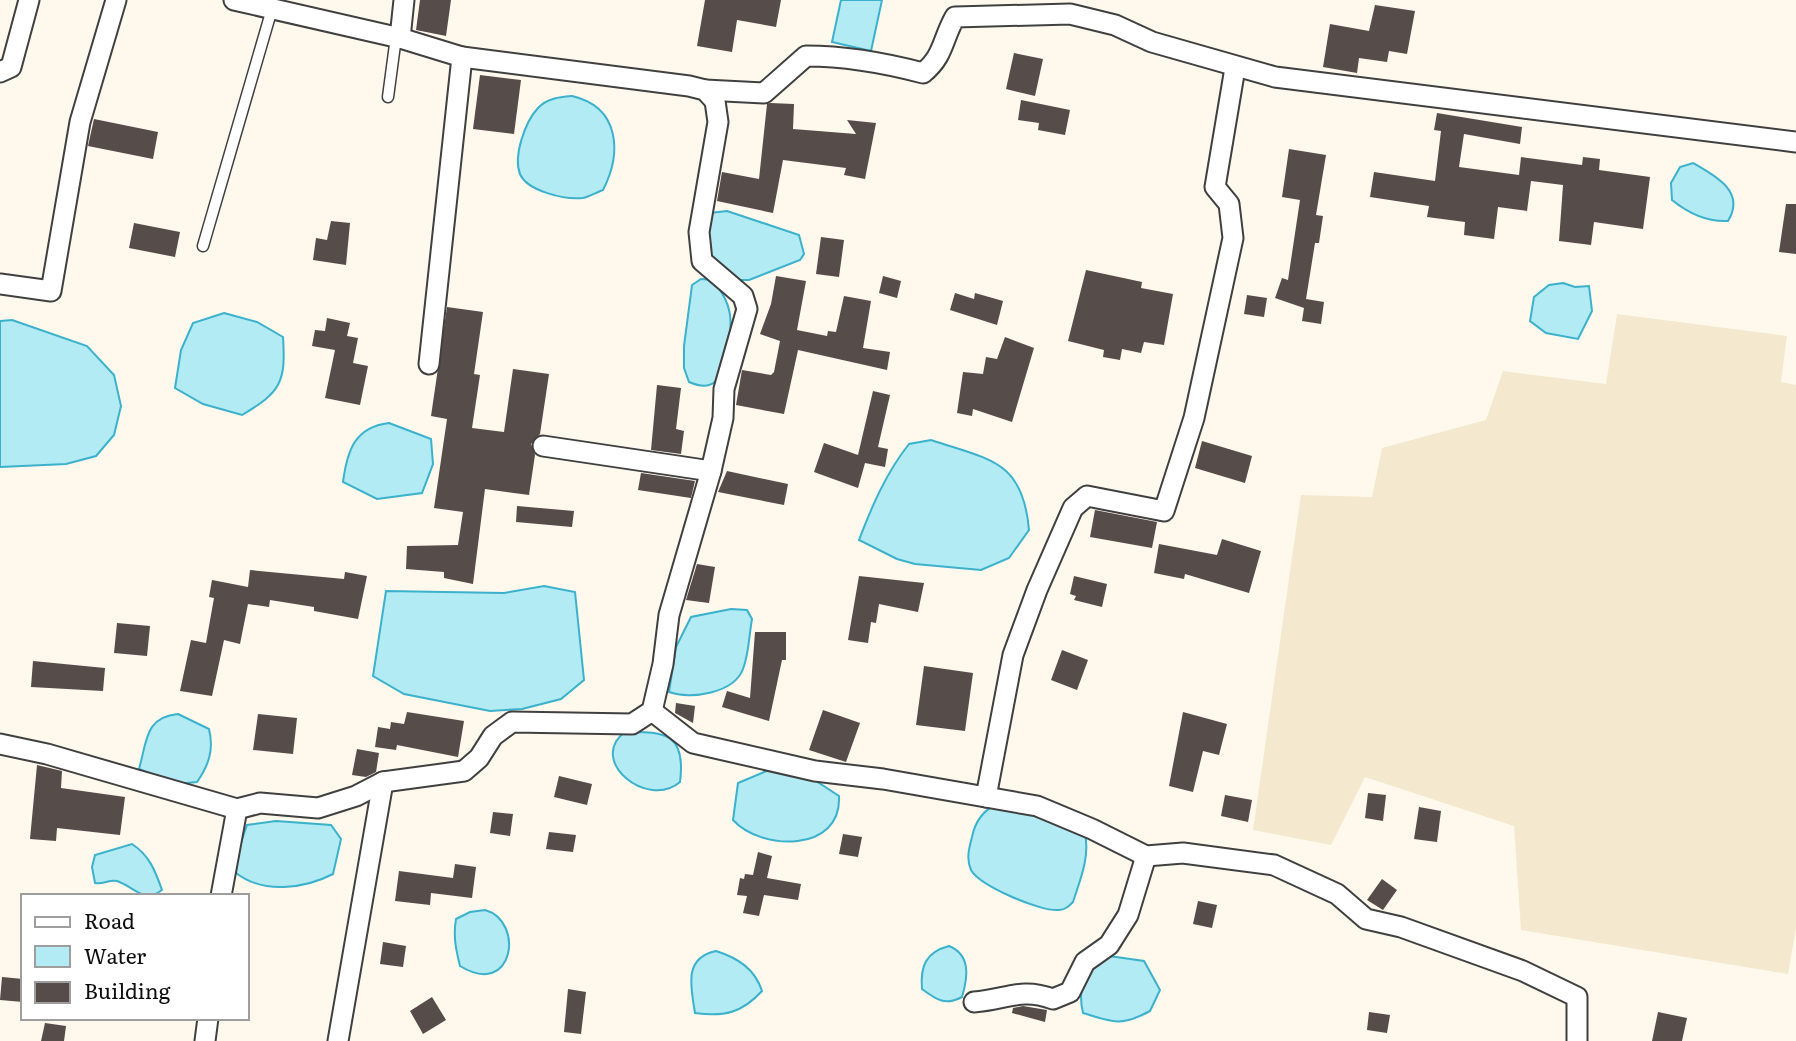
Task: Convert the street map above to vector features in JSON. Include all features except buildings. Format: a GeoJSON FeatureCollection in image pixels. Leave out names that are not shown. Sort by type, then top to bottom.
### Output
{"type":"FeatureCollection","features":[{"type":"Feature","properties":{"kind":"street"},"geometry":{"type":"LineString","coordinates":[[0,72],[11,67],[29,0]]}},
{"type":"Feature","properties":{"kind":"street"},"geometry":{"type":"LineString","coordinates":[[0,284],[51,291],[80,122],[116,0]]}},
{"type":"Feature","properties":{"kind":"street"},"geometry":{"type":"LineString","coordinates":[[234,0],[398,38],[462,57],[705,90],[764,93],[806,56],[832,56],[893,65],[923,74],[939,60],[944,37],[955,17],[1020,13],[1070,14],[1115,25],[1152,42],[1275,78],[1796,142]]}},
{"type":"Feature","properties":{"kind":"street"},"geometry":{"type":"LineString","coordinates":[[398,38],[404,0]]}},
{"type":"Feature","properties":{"kind":"street"},"geometry":{"type":"LineString","coordinates":[[429,364],[462,57]]}},
{"type":"Feature","properties":{"kind":"street"},"geometry":{"type":"LineString","coordinates":[[986,797],[1013,655],[1037,590],[1073,508],[1087,496],[1164,511],[1194,418],[1233,238],[1229,204],[1216,187],[1235,68]]}},
{"type":"Feature","properties":{"kind":"street"},"geometry":{"type":"LineString","coordinates":[[0,744],[47,754],[237,809],[260,803],[318,808],[356,796],[383,782],[464,771],[479,758],[493,736],[512,722],[632,724],[652,711],[663,664],[672,602],[710,471],[723,418],[724,389],[747,309],[743,296],[702,261],[699,232],[718,122],[715,101],[705,90]]}},
{"type":"Feature","properties":{"kind":"street"},"geometry":{"type":"LineString","coordinates":[[543,446],[710,471]]}},
{"type":"Feature","properties":{"kind":"street"},"geometry":{"type":"LineString","coordinates":[[652,711],[693,743],[815,771],[883,779],[1037,806],[1146,856],[1183,853],[1274,865],[1337,894],[1366,919],[1401,927],[1523,971],[1577,997],[1577,1041]]}},
{"type":"Feature","properties":{"kind":"street"},"geometry":{"type":"LineString","coordinates":[[338,1041],[383,782]]}},
{"type":"Feature","properties":{"kind":"street"},"geometry":{"type":"LineString","coordinates":[[221,894],[237,809]]}},
{"type":"Feature","properties":{"kind":"street"},"geometry":{"type":"LineString","coordinates":[[974,1002],[1014,993],[1037,993],[1053,999],[1070,992],[1085,962],[1109,945],[1128,915],[1146,856]]}},
{"type":"Feature","properties":{"kind":"street"},"geometry":{"type":"LineString","coordinates":[[205,1041],[208,1020]]}},
{"type":"Feature","properties":{"kind":"lane"},"geometry":{"type":"LineString","coordinates":[[203,246],[272,9]]}},
{"type":"Feature","properties":{"kind":"lane"},"geometry":{"type":"LineString","coordinates":[[388,97],[398,38]]}},
{"type":"Feature","properties":{"kind":"shaded area"},"geometry":{"type":"Polygon","coordinates":[[[1617,314],[1787,336],[1781,382],[1796,385],[1796,928],[1788,974],[1521,930],[1514,826],[1365,777],[1331,845],[1253,830],[1301,495],[1372,497],[1382,448],[1486,420],[1503,371],[1606,384],[1617,314]]]}},
{"type":"Feature","properties":{"kind":"water"},"geometry":{"type":"Polygon","coordinates":[[[841,0],[882,0],[871,51],[832,42],[841,0]]]}},
{"type":"Feature","properties":{"kind":"water"},"geometry":{"type":"Polygon","coordinates":[[[572,96],[600,110],[613,133],[613,161],[603,190],[583,198],[557,196],[538,190],[524,180],[518,167],[519,149],[533,114],[550,100],[572,96]]]}},
{"type":"Feature","properties":{"kind":"water"},"geometry":{"type":"Polygon","coordinates":[[[1693,163],[1719,179],[1731,193],[1733,211],[1728,221],[1698,216],[1672,200],[1671,183],[1680,167],[1693,163]]]}},
{"type":"Feature","properties":{"kind":"water"},"geometry":{"type":"Polygon","coordinates":[[[727,211],[799,235],[804,254],[800,260],[749,280],[736,280],[707,254],[710,213],[727,211]]]}},
{"type":"Feature","properties":{"kind":"water"},"geometry":{"type":"Polygon","coordinates":[[[701,279],[712,280],[727,303],[730,315],[729,339],[719,379],[705,386],[689,382],[684,368],[684,346],[692,285],[701,279]]]}},
{"type":"Feature","properties":{"kind":"water"},"geometry":{"type":"Polygon","coordinates":[[[1563,283],[1575,287],[1589,286],[1592,311],[1578,339],[1546,333],[1530,321],[1534,297],[1549,285],[1563,283]]]}},
{"type":"Feature","properties":{"kind":"water"},"geometry":{"type":"Polygon","coordinates":[[[224,313],[257,322],[283,337],[282,375],[278,384],[265,399],[242,415],[203,404],[175,388],[181,350],[193,323],[224,313]]]}},
{"type":"Feature","properties":{"kind":"water"},"geometry":{"type":"Polygon","coordinates":[[[12,320],[87,346],[114,375],[121,406],[114,435],[96,456],[66,464],[0,467],[0,321],[12,320]]]}},
{"type":"Feature","properties":{"kind":"water"},"geometry":{"type":"Polygon","coordinates":[[[389,423],[431,439],[433,464],[422,493],[377,499],[343,482],[354,443],[368,430],[389,423]]]}},
{"type":"Feature","properties":{"kind":"water"},"geometry":{"type":"Polygon","coordinates":[[[931,440],[986,459],[1011,476],[1025,507],[1029,530],[1009,558],[981,570],[915,564],[897,559],[859,540],[893,466],[909,444],[931,440]]]}},
{"type":"Feature","properties":{"kind":"water"},"geometry":{"type":"Polygon","coordinates":[[[544,586],[575,592],[584,680],[561,699],[522,709],[490,711],[404,694],[373,676],[386,591],[504,593],[544,586]]]}},
{"type":"Feature","properties":{"kind":"water"},"geometry":{"type":"Polygon","coordinates":[[[731,609],[747,610],[752,619],[747,657],[738,677],[721,689],[700,695],[669,692],[676,647],[691,617],[731,609]]]}},
{"type":"Feature","properties":{"kind":"water"},"geometry":{"type":"Polygon","coordinates":[[[178,714],[209,729],[209,757],[197,782],[177,784],[139,769],[146,740],[153,725],[167,716],[178,714]]]}},
{"type":"Feature","properties":{"kind":"water"},"geometry":{"type":"Polygon","coordinates":[[[625,732],[652,733],[670,739],[680,754],[680,782],[667,789],[652,790],[638,786],[626,778],[617,768],[613,756],[615,743],[625,732]]]}},
{"type":"Feature","properties":{"kind":"water"},"geometry":{"type":"Polygon","coordinates":[[[769,770],[816,781],[839,796],[836,815],[828,828],[814,837],[798,841],[780,841],[746,830],[733,820],[738,783],[769,770]]]}},
{"type":"Feature","properties":{"kind":"water"},"geometry":{"type":"Polygon","coordinates":[[[997,804],[1014,807],[1085,834],[1084,868],[1073,902],[1067,908],[1050,910],[1026,902],[998,890],[971,870],[968,854],[975,826],[984,813],[997,804]]]}},
{"type":"Feature","properties":{"kind":"water"},"geometry":{"type":"Polygon","coordinates":[[[276,821],[331,825],[341,839],[333,874],[309,883],[284,887],[258,884],[236,873],[237,854],[247,825],[276,821]]]}},
{"type":"Feature","properties":{"kind":"water"},"geometry":{"type":"Polygon","coordinates":[[[132,844],[147,858],[162,890],[155,894],[142,894],[117,881],[95,883],[92,867],[95,855],[132,844]]]}},
{"type":"Feature","properties":{"kind":"water"},"geometry":{"type":"Polygon","coordinates":[[[485,910],[498,917],[506,928],[508,954],[502,966],[492,973],[478,974],[460,966],[455,943],[455,925],[456,919],[470,912],[485,910]]]}},
{"type":"Feature","properties":{"kind":"water"},"geometry":{"type":"Polygon","coordinates":[[[949,946],[961,955],[964,961],[966,982],[962,997],[946,1001],[937,999],[922,989],[922,973],[930,956],[949,946]]]}},
{"type":"Feature","properties":{"kind":"water"},"geometry":{"type":"Polygon","coordinates":[[[716,951],[745,965],[755,976],[762,991],[740,1009],[732,1012],[695,1013],[691,984],[694,967],[698,960],[716,951]]]}},
{"type":"Feature","properties":{"kind":"water"},"geometry":{"type":"Polygon","coordinates":[[[1109,956],[1144,961],[1160,990],[1150,1011],[1124,1021],[1102,1019],[1083,1013],[1081,995],[1085,978],[1094,965],[1109,956]]]}}]}
